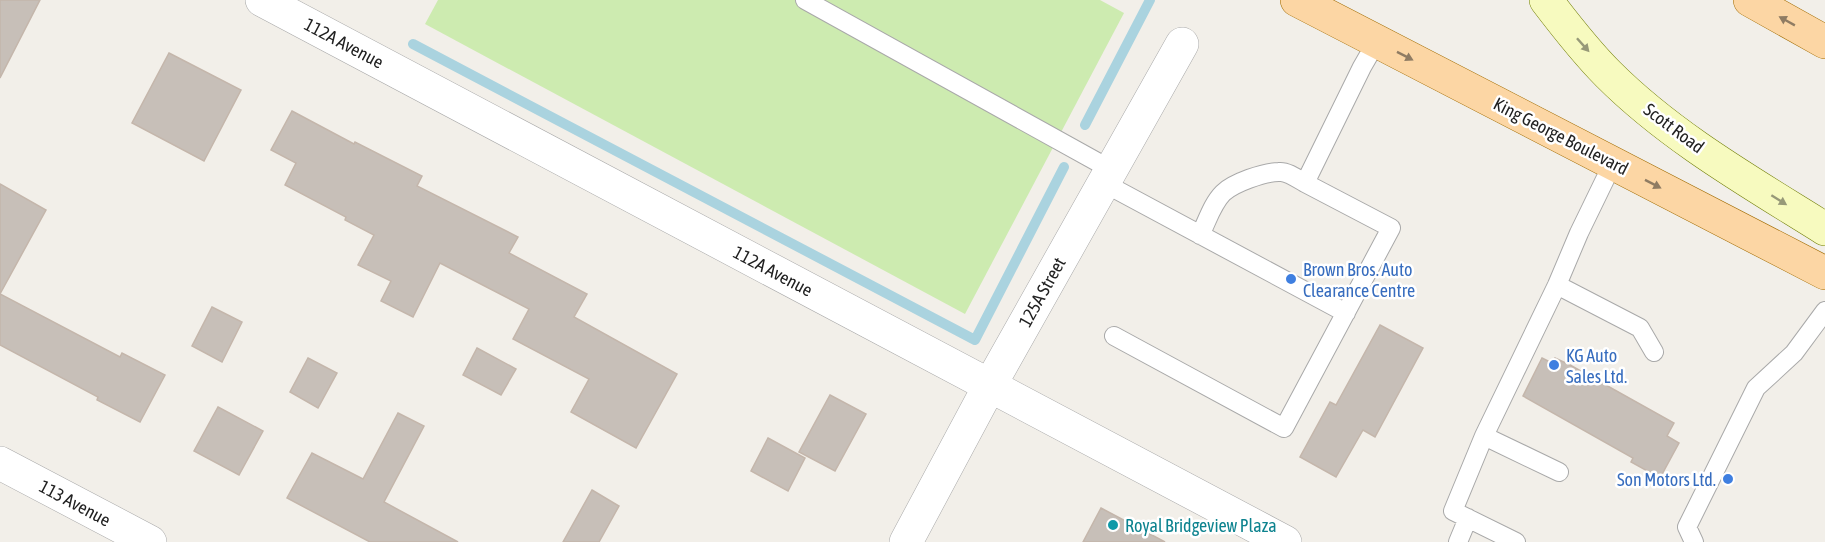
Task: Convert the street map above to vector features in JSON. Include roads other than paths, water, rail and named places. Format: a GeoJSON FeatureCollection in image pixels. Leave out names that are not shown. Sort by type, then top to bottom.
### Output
{"type":"FeatureCollection","features":[{"type":"Feature","properties":{"kind":"main road","name":"King George Boulevard"},"geometry":{"type":"LineString","coordinates":[[1297,0],[1825,273]]}},
{"type":"Feature","properties":{"kind":"main road","name":"Scott Road"},"geometry":{"type":"LineString","coordinates":[[1546,0],[1608,74],[1661,121],[1733,171],[1825,229]]}},
{"type":"Feature","properties":{"kind":"main road"},"geometry":{"type":"LineString","coordinates":[[1750,0],[1825,42]]}},
{"type":"Feature","properties":{"kind":"street","name":"112A Avenue"},"geometry":{"type":"LineString","coordinates":[[262,0],[1285,542]]}},
{"type":"Feature","properties":{"kind":"street","name":"125A Street"},"geometry":{"type":"LineString","coordinates":[[906,542],[1106,175],[1182,44]]}},
{"type":"Feature","properties":{"kind":"street","name":"113 Avenue"},"geometry":{"type":"LineString","coordinates":[[0,464],[150,542]]}},
{"type":"Feature","properties":{"kind":"lane"},"geometry":{"type":"LineString","coordinates":[[805,0],[1106,175],[1200,235],[1346,314]]}},
{"type":"Feature","properties":{"kind":"lane"},"geometry":{"type":"LineString","coordinates":[[1305,183],[1377,41]]}},
{"type":"Feature","properties":{"kind":"lane"},"geometry":{"type":"LineString","coordinates":[[1516,542],[1453,511],[1484,436],[1613,163]]}},
{"type":"Feature","properties":{"kind":"lane"},"geometry":{"type":"LineString","coordinates":[[1114,336],[1284,428],[1391,228],[1281,171],[1260,175],[1223,193],[1200,235]]}},
{"type":"Feature","properties":{"kind":"lane"},"geometry":{"type":"LineString","coordinates":[[1557,285],[1640,328],[1654,352]]}},
{"type":"Feature","properties":{"kind":"lane"},"geometry":{"type":"LineString","coordinates":[[1694,542],[1687,527],[1756,388],[1794,353],[1825,311]]}},
{"type":"Feature","properties":{"kind":"lane"},"geometry":{"type":"LineString","coordinates":[[1484,436],[1559,472]]}},
{"type":"Feature","properties":{"kind":"lane"},"geometry":{"type":"LineString","coordinates":[[1458,542],[1468,518]]}},
{"type":"Feature","properties":{"kind":"waterway"},"geometry":{"type":"LineString","coordinates":[[1085,125],[1150,0]]}},
{"type":"Feature","properties":{"kind":"waterway"},"geometry":{"type":"LineString","coordinates":[[413,44],[975,340],[1064,167]]}},
{"type":"Feature","properties":{"kind":"place","name":"Brown Bros. Auto Clearance Centre"},"geometry":{"type":"Point","coordinates":[1291,279]}},
{"type":"Feature","properties":{"kind":"place","name":"KG Auto Sales Ltd."},"geometry":{"type":"Point","coordinates":[1554,365]}},
{"type":"Feature","properties":{"kind":"place","name":"Son Motors Ltd."},"geometry":{"type":"Point","coordinates":[1728,479]}},
{"type":"Feature","properties":{"kind":"place","name":"Royal Bridgeview Plaza"},"geometry":{"type":"Point","coordinates":[1113,525]}}]}
